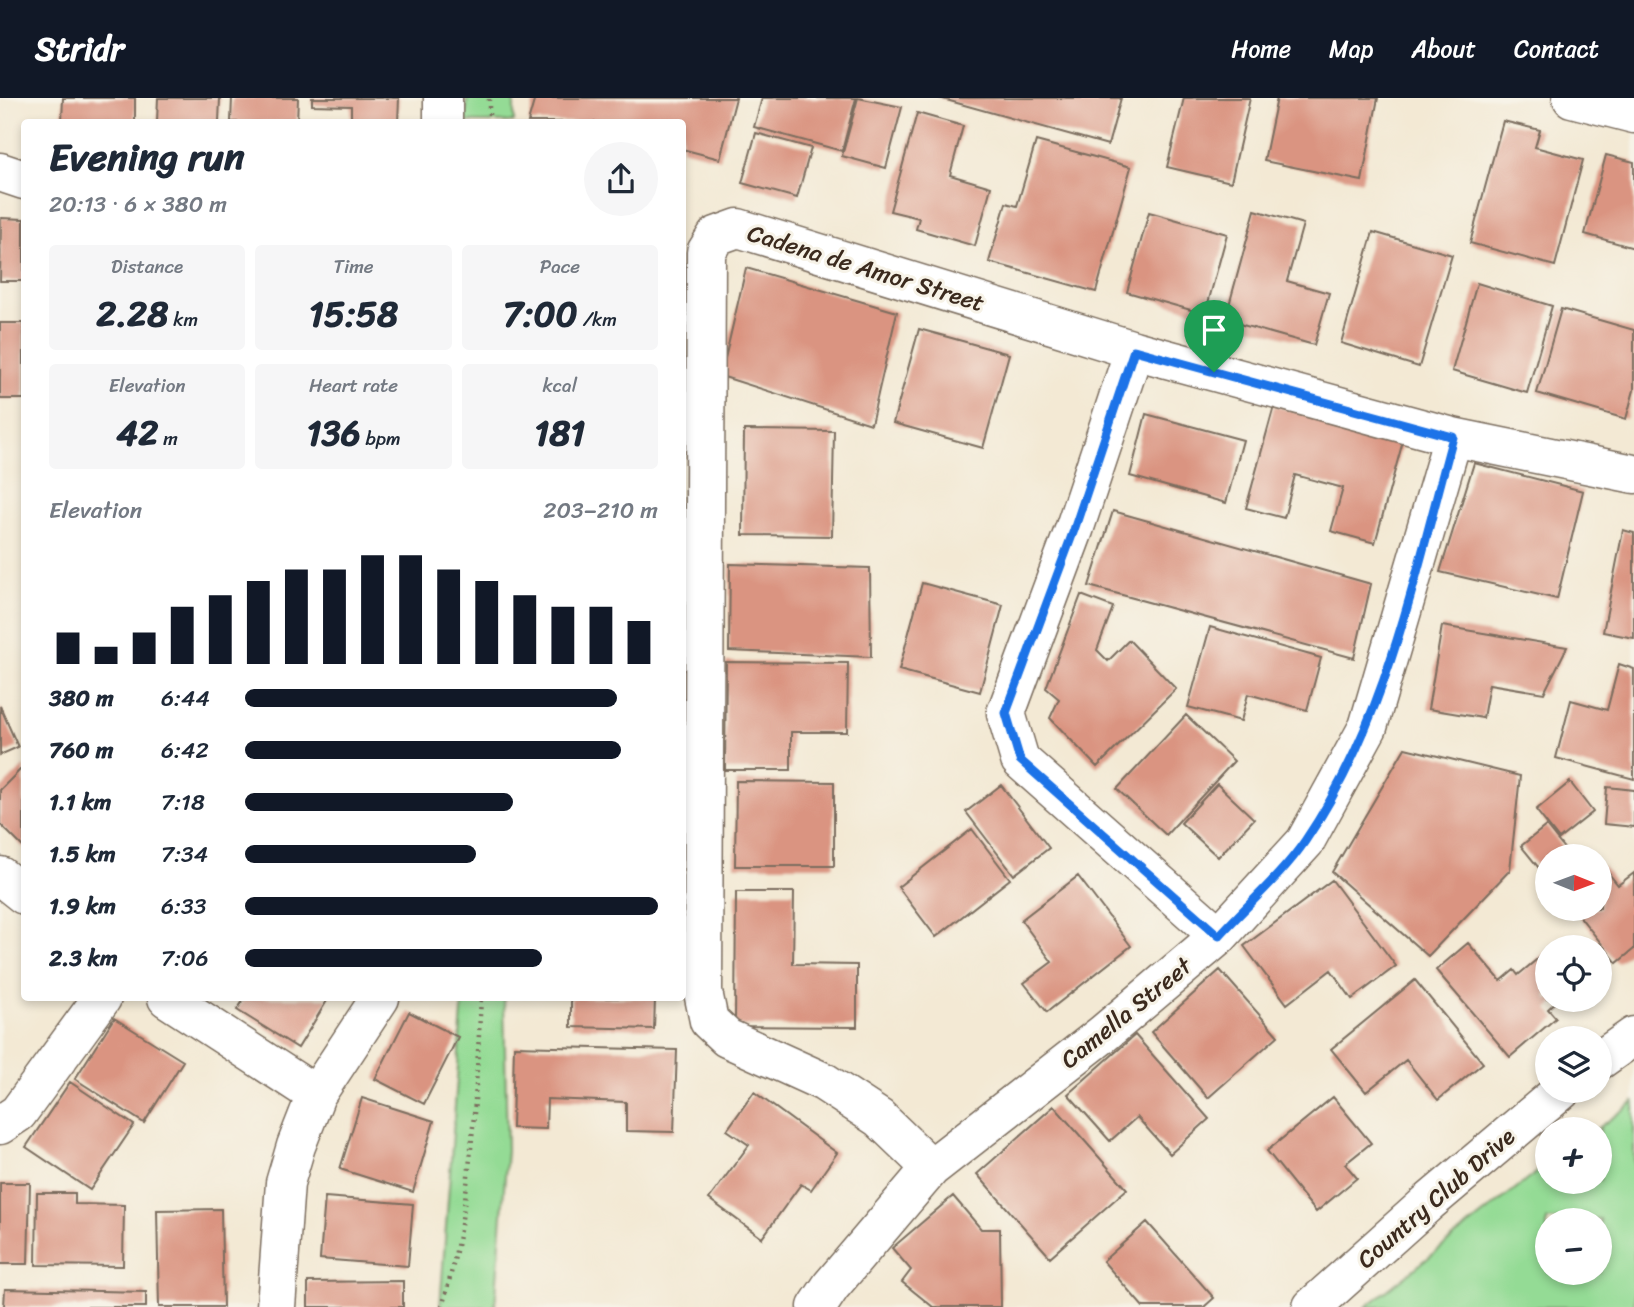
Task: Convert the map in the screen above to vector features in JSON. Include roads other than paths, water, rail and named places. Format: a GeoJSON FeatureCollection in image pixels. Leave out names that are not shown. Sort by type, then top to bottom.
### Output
{"type":"FeatureCollection","features":[{"type":"Feature","properties":{"kind":"street"},"geometry":{"type":"LineString","coordinates":[[443,98],[443,119]]}},
{"type":"Feature","properties":{"kind":"street"},"geometry":{"type":"LineString","coordinates":[[1572,98],[1634,114]]}},
{"type":"Feature","properties":{"kind":"street"},"geometry":{"type":"LineString","coordinates":[[0,172],[21,179]]}},
{"type":"Feature","properties":{"kind":"street","name":"Cadena de Amor Street"},"geometry":{"type":"LineString","coordinates":[[931,1168],[879,1118],[803,1071],[727,1038],[709,1021],[703,992],[706,252],[716,236],[738,228],[1134,350],[1453,437],[1634,474]]}},
{"type":"Feature","properties":{"kind":"street"},"geometry":{"type":"LineString","coordinates":[[1134,350],[1074,530],[1006,713],[1020,760],[1219,936]]}},
{"type":"Feature","properties":{"kind":"street","name":"Camella Street"},"geometry":{"type":"LineString","coordinates":[[817,1307],[831,1286],[931,1168],[1103,1034],[1219,936],[1305,842],[1368,727],[1404,613],[1453,437]]}},
{"type":"Feature","properties":{"kind":"street"},"geometry":{"type":"LineString","coordinates":[[0,876],[21,893]]}},
{"type":"Feature","properties":{"kind":"street"},"geometry":{"type":"LineString","coordinates":[[0,1125],[18,1114],[101,1001]]}},
{"type":"Feature","properties":{"kind":"street"},"geometry":{"type":"LineString","coordinates":[[172,1001],[316,1094]]}},
{"type":"Feature","properties":{"kind":"street"},"geometry":{"type":"LineString","coordinates":[[276,1307],[285,1183],[316,1094],[378,1001]]}},
{"type":"Feature","properties":{"kind":"street"},"geometry":{"type":"LineString","coordinates":[[1612,1052],[1634,1036]]}},
{"type":"Feature","properties":{"kind":"street","name":"Country Club Drive"},"geometry":{"type":"LineString","coordinates":[[1312,1307],[1429,1202],[1547,1103]]}}]}
